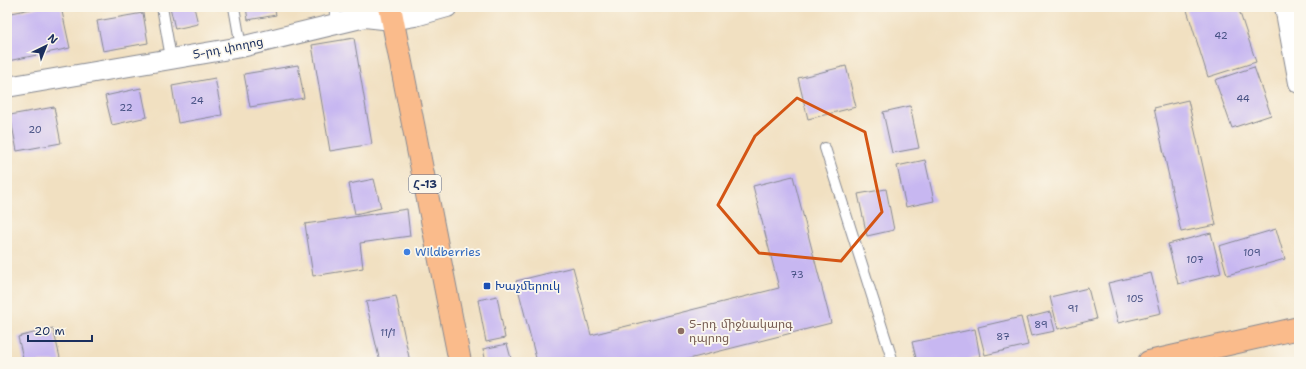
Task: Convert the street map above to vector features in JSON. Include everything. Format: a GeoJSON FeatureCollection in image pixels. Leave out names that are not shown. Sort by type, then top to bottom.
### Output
{"type":"FeatureCollection","features":[{"type":"Feature","properties":{"kind":"main road","name":"Հ-13"},"geometry":{"type":"LineString","coordinates":[[391,14],[460,362]]}},
{"type":"Feature","properties":{"kind":"main road"},"geometry":{"type":"LineString","coordinates":[[1149,362],[1299,328]]}},
{"type":"Feature","properties":{"kind":"street","name":"5-րդ փողոց"},"geometry":{"type":"LineString","coordinates":[[7,87],[241,47],[335,15],[365,17],[391,14],[416,16],[447,7]]}},
{"type":"Feature","properties":{"kind":"street"},"geometry":{"type":"LineString","coordinates":[[1285,7],[1299,83]]}},
{"type":"Feature","properties":{"kind":"lane"},"geometry":{"type":"LineString","coordinates":[[162,7],[171,58]]}},
{"type":"Feature","properties":{"kind":"lane"},"geometry":{"type":"LineString","coordinates":[[234,7],[241,47]]}},
{"type":"Feature","properties":{"kind":"lane"},"geometry":{"type":"LineString","coordinates":[[825,148],[893,362]]}},
{"type":"Feature","properties":{"kind":"highlighted area"},"geometry":{"type":"Polygon","coordinates":[[[797,98],[865,132],[882,212],[841,261],[759,253],[718,205],[755,136],[797,98]]]}},
{"type":"Feature","properties":{"kind":"building"},"geometry":{"type":"Polygon","coordinates":[[[40,7],[61,7],[70,48],[8,61],[7,14],[40,7]]]}},
{"type":"Feature","properties":{"kind":"building"},"geometry":{"type":"Polygon","coordinates":[[[170,7],[194,7],[198,24],[175,29],[170,7]]]}},
{"type":"Feature","properties":{"kind":"building"},"geometry":{"type":"Polygon","coordinates":[[[246,7],[274,7],[276,15],[248,20],[246,7]]]}},
{"type":"Feature","properties":{"kind":"building"},"geometry":{"type":"Polygon","coordinates":[[[1186,7],[1238,7],[1256,62],[1208,77],[1186,7]]]}},
{"type":"Feature","properties":{"kind":"building"},"geometry":{"type":"Polygon","coordinates":[[[143,13],[148,43],[103,51],[97,21],[143,13]]]}},
{"type":"Feature","properties":{"kind":"building"},"geometry":{"type":"Polygon","coordinates":[[[354,38],[372,144],[330,151],[312,45],[354,38]]]}},
{"type":"Feature","properties":{"kind":"building"},"geometry":{"type":"Polygon","coordinates":[[[298,65],[304,98],[250,107],[244,74],[298,65]]]}},
{"type":"Feature","properties":{"kind":"building"},"geometry":{"type":"Polygon","coordinates":[[[846,66],[856,107],[808,119],[798,78],[846,66]]]}},
{"type":"Feature","properties":{"kind":"building"},"geometry":{"type":"Polygon","coordinates":[[[1254,67],[1271,115],[1232,128],[1215,80],[1254,67]]]}},
{"type":"Feature","properties":{"kind":"building"},"geometry":{"type":"Polygon","coordinates":[[[215,78],[222,115],[178,123],[172,86],[215,78]]]}},
{"type":"Feature","properties":{"kind":"building"},"geometry":{"type":"Polygon","coordinates":[[[141,88],[147,117],[112,125],[105,96],[141,88]]]}},
{"type":"Feature","properties":{"kind":"building"},"geometry":{"type":"Polygon","coordinates":[[[1188,100],[1216,225],[1181,232],[1154,108],[1188,100]]]}},
{"type":"Feature","properties":{"kind":"building"},"geometry":{"type":"Polygon","coordinates":[[[910,106],[919,148],[892,153],[883,112],[910,106]]]}},
{"type":"Feature","properties":{"kind":"building"},"geometry":{"type":"Polygon","coordinates":[[[54,107],[61,143],[17,151],[10,115],[54,107]]]}},
{"type":"Feature","properties":{"kind":"building"},"geometry":{"type":"Polygon","coordinates":[[[925,160],[934,201],[906,207],[897,166],[925,160]]]}},
{"type":"Feature","properties":{"kind":"building"},"geometry":{"type":"Polygon","coordinates":[[[793,176],[831,323],[677,362],[537,362],[516,281],[573,267],[591,335],[779,288],[753,186],[793,176]]]}},
{"type":"Feature","properties":{"kind":"building"},"geometry":{"type":"Polygon","coordinates":[[[374,179],[381,208],[355,214],[349,184],[374,179]]]}},
{"type":"Feature","properties":{"kind":"building"},"geometry":{"type":"Polygon","coordinates":[[[886,189],[894,230],[867,236],[858,194],[886,189]]]}},
{"type":"Feature","properties":{"kind":"building"},"geometry":{"type":"Polygon","coordinates":[[[407,209],[410,236],[360,243],[363,268],[313,276],[305,224],[407,209]]]}},
{"type":"Feature","properties":{"kind":"building"},"geometry":{"type":"Polygon","coordinates":[[[1276,229],[1285,259],[1227,275],[1219,246],[1276,229]]]}},
{"type":"Feature","properties":{"kind":"building"},"geometry":{"type":"Polygon","coordinates":[[[1211,233],[1221,273],[1178,284],[1168,244],[1211,233]]]}},
{"type":"Feature","properties":{"kind":"building"},"geometry":{"type":"Polygon","coordinates":[[[1151,273],[1161,313],[1118,323],[1108,283],[1151,273]]]}},
{"type":"Feature","properties":{"kind":"building"},"geometry":{"type":"Polygon","coordinates":[[[1088,288],[1096,319],[1058,329],[1050,297],[1088,288]]]}},
{"type":"Feature","properties":{"kind":"building"},"geometry":{"type":"Polygon","coordinates":[[[396,296],[410,362],[380,362],[366,302],[396,296]]]}},
{"type":"Feature","properties":{"kind":"building"},"geometry":{"type":"Polygon","coordinates":[[[497,296],[505,338],[486,342],[478,300],[497,296]]]}},
{"type":"Feature","properties":{"kind":"building"},"geometry":{"type":"Polygon","coordinates":[[[1050,312],[1055,331],[1031,336],[1026,318],[1050,312]]]}},
{"type":"Feature","properties":{"kind":"building"},"geometry":{"type":"Polygon","coordinates":[[[1021,317],[1028,345],[985,355],[978,327],[1021,317]]]}},
{"type":"Feature","properties":{"kind":"building"},"geometry":{"type":"Polygon","coordinates":[[[53,328],[61,362],[24,362],[18,337],[53,328]]]}},
{"type":"Feature","properties":{"kind":"building"},"geometry":{"type":"Polygon","coordinates":[[[975,329],[980,357],[957,362],[917,362],[912,342],[975,329]]]}},
{"type":"Feature","properties":{"kind":"building"},"geometry":{"type":"Polygon","coordinates":[[[507,344],[512,362],[486,362],[483,349],[507,344]]]}},
{"type":"Feature","properties":{"kind":"place","name":"Wildberries"},"geometry":{"type":"Point","coordinates":[407,252]}},
{"type":"Feature","properties":{"kind":"place","name":"Խաչմերուկ"},"geometry":{"type":"Point","coordinates":[487,286]}},
{"type":"Feature","properties":{"kind":"place","name":"5-րդ միջնակարգ դպրոց"},"geometry":{"type":"Point","coordinates":[681,331]}}]}
